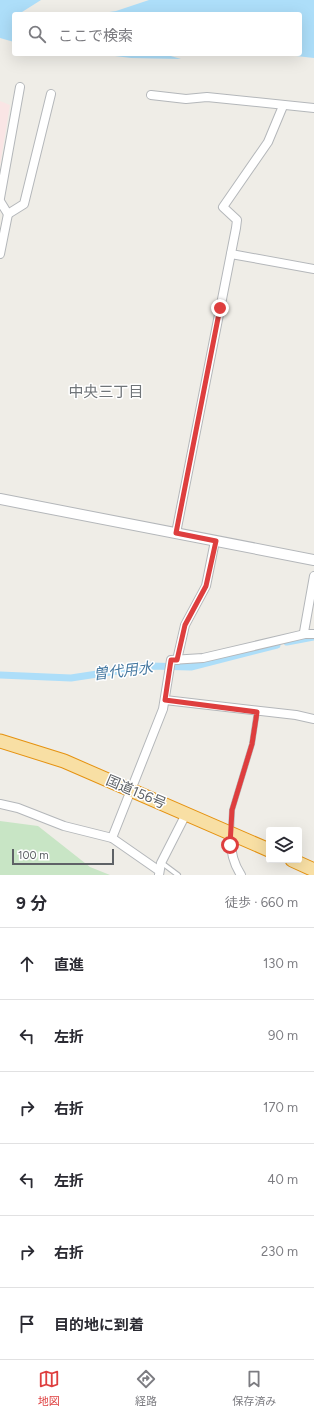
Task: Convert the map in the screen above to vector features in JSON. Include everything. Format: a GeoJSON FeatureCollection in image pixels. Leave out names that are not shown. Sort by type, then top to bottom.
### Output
{"type":"FeatureCollection","features":[{"type":"Feature","properties":{"kind":"highway","name":"国道156号"},"geometry":{"type":"LineString","coordinates":[[0,741],[64,761],[266,849]]}},
{"type":"Feature","properties":{"kind":"highway"},"geometry":{"type":"LineString","coordinates":[[299,863],[314,870]]}},
{"type":"Feature","properties":{"kind":"street"},"geometry":{"type":"LineString","coordinates":[[0,254],[8,214],[0,199],[20,87]]}},
{"type":"Feature","properties":{"kind":"street"},"geometry":{"type":"LineString","coordinates":[[8,214],[24,204],[51,94]]}},
{"type":"Feature","properties":{"kind":"street"},"geometry":{"type":"LineString","coordinates":[[151,95],[186,99],[207,97],[314,108]]}},
{"type":"Feature","properties":{"kind":"street"},"geometry":{"type":"LineString","coordinates":[[176,533],[231,254],[236,220],[223,207],[268,142],[283,106]]}},
{"type":"Feature","properties":{"kind":"street"},"geometry":{"type":"LineString","coordinates":[[231,254],[314,269]]}},
{"type":"Feature","properties":{"kind":"street"},"geometry":{"type":"LineString","coordinates":[[0,501],[314,560]]}},
{"type":"Feature","properties":{"kind":"street"},"geometry":{"type":"LineString","coordinates":[[112,838],[163,710],[169,671],[185,625],[206,586],[216,541]]}},
{"type":"Feature","properties":{"kind":"street"},"geometry":{"type":"LineString","coordinates":[[305,634],[314,576]]}},
{"type":"Feature","properties":{"kind":"street"},"geometry":{"type":"LineString","coordinates":[[174,660],[203,658],[305,634],[314,634]]}},
{"type":"Feature","properties":{"kind":"street"},"geometry":{"type":"LineString","coordinates":[[165,700],[257,712],[296,715],[314,719]]}},
{"type":"Feature","properties":{"kind":"street"},"geometry":{"type":"LineString","coordinates":[[0,804],[18,808],[64,826],[112,838],[159,869],[186,814]]}},
{"type":"Feature","properties":{"kind":"street"},"geometry":{"type":"LineString","coordinates":[[230,834],[230,845],[236,868],[241,875]]}},
{"type":"Feature","properties":{"kind":"lane"},"geometry":{"type":"LineString","coordinates":[[230,834],[232,810],[252,744],[257,712]]}},
{"type":"Feature","properties":{"kind":"lane"},"geometry":{"type":"LineString","coordinates":[[159,869],[178,875]]}},
{"type":"Feature","properties":{"kind":"shaded area"},"geometry":{"type":"Polygon","coordinates":[[[0,101],[10,105],[0,165],[0,101]]]}},
{"type":"Feature","properties":{"kind":"green space"},"geometry":{"type":"Polygon","coordinates":[[[0,821],[38,826],[90,867],[110,875],[0,875],[0,821]]]}},
{"type":"Feature","properties":{"kind":"water"},"geometry":{"type":"Polygon","coordinates":[[[0,0],[41,0],[22,12],[12,12],[12,41],[0,38],[0,0]]]}},
{"type":"Feature","properties":{"kind":"water"},"geometry":{"type":"Polygon","coordinates":[[[149,0],[314,0],[314,58],[296,56],[302,56],[302,12],[109,12],[149,0]]]}},
{"type":"Feature","properties":{"kind":"water"},"geometry":{"type":"Polygon","coordinates":[[[115,56],[171,56],[181,59],[131,58],[115,56]]]}},
{"type":"Feature","properties":{"kind":"waterway","name":"曽代用水"},"geometry":{"type":"LineString","coordinates":[[287,642],[314,637]]}},
{"type":"Feature","properties":{"kind":"waterway","name":"曽代用水"},"geometry":{"type":"LineString","coordinates":[[0,675],[71,678],[150,666],[191,667],[277,645]]}},
{"type":"Feature","properties":{"kind":"district","name":"中央三丁目"},"geometry":{"type":"Point","coordinates":[106,392]}},
{"type":"Feature","properties":{"kind":"route"},"geometry":{"type":"LineString","coordinates":[[220,308],[176,533],[216,541],[206,586],[185,625],[177,660],[171,660],[165,700],[257,712],[252,744],[232,810],[230,845]]}}]}
